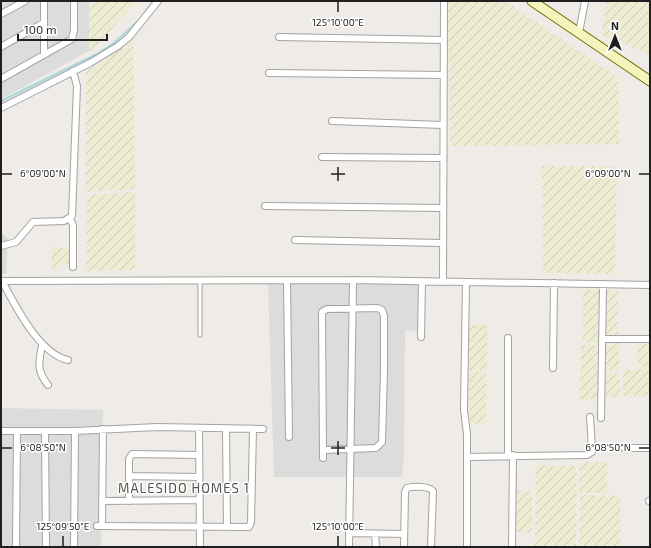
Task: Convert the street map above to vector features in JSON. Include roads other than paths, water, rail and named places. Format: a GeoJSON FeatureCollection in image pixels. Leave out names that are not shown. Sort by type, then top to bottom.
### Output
{"type":"FeatureCollection","features":[{"type":"Feature","properties":{"kind":"main road"},"geometry":{"type":"LineString","coordinates":[[532,1],[544,5],[579,33],[650,81]]}},
{"type":"Feature","properties":{"kind":"street"},"geometry":{"type":"LineString","coordinates":[[1,14],[25,1]]}},
{"type":"Feature","properties":{"kind":"street"},"geometry":{"type":"LineString","coordinates":[[44,1],[44,54]]}},
{"type":"Feature","properties":{"kind":"street"},"geometry":{"type":"LineString","coordinates":[[1,79],[72,39],[74,30],[74,1]]}},
{"type":"Feature","properties":{"kind":"street"},"geometry":{"type":"LineString","coordinates":[[1,108],[105,54],[129,37],[158,1]]}},
{"type":"Feature","properties":{"kind":"street"},"geometry":{"type":"LineString","coordinates":[[443,282],[442,125],[444,1]]}},
{"type":"Feature","properties":{"kind":"street"},"geometry":{"type":"LineString","coordinates":[[579,33],[585,1]]}},
{"type":"Feature","properties":{"kind":"street"},"geometry":{"type":"LineString","coordinates":[[1,47],[43,23]]}},
{"type":"Feature","properties":{"kind":"street"},"geometry":{"type":"LineString","coordinates":[[279,37],[444,40]]}},
{"type":"Feature","properties":{"kind":"street"},"geometry":{"type":"LineString","coordinates":[[1,246],[16,242],[33,222],[64,221],[70,218],[73,213],[74,108],[77,86],[73,71]]}},
{"type":"Feature","properties":{"kind":"street"},"geometry":{"type":"LineString","coordinates":[[269,73],[444,75]]}},
{"type":"Feature","properties":{"kind":"street"},"geometry":{"type":"LineString","coordinates":[[332,121],[442,125]]}},
{"type":"Feature","properties":{"kind":"street"},"geometry":{"type":"LineString","coordinates":[[322,157],[442,158]]}},
{"type":"Feature","properties":{"kind":"street"},"geometry":{"type":"LineString","coordinates":[[265,206],[443,208]]}},
{"type":"Feature","properties":{"kind":"street"},"geometry":{"type":"LineString","coordinates":[[70,218],[73,225],[73,267]]}},
{"type":"Feature","properties":{"kind":"street"},"geometry":{"type":"LineString","coordinates":[[295,240],[442,243]]}},
{"type":"Feature","properties":{"kind":"street"},"geometry":{"type":"LineString","coordinates":[[349,547],[353,280]]}},
{"type":"Feature","properties":{"kind":"street"},"geometry":{"type":"LineString","coordinates":[[68,360],[53,354],[42,344],[15,305],[2,281],[353,280],[650,285]]}},
{"type":"Feature","properties":{"kind":"street"},"geometry":{"type":"LineString","coordinates":[[287,281],[289,437]]}},
{"type":"Feature","properties":{"kind":"street"},"geometry":{"type":"LineString","coordinates":[[421,337],[422,281]]}},
{"type":"Feature","properties":{"kind":"street"},"geometry":{"type":"LineString","coordinates":[[466,282],[464,410],[467,457],[467,547]]}},
{"type":"Feature","properties":{"kind":"street"},"geometry":{"type":"LineString","coordinates":[[553,368],[554,284]]}},
{"type":"Feature","properties":{"kind":"street"},"geometry":{"type":"LineString","coordinates":[[601,418],[604,284]]}},
{"type":"Feature","properties":{"kind":"street"},"geometry":{"type":"LineString","coordinates":[[323,458],[322,312],[327,309],[378,308],[382,310],[384,316],[382,442],[376,448],[324,450]]}},
{"type":"Feature","properties":{"kind":"street"},"geometry":{"type":"LineString","coordinates":[[508,338],[512,547]]}},
{"type":"Feature","properties":{"kind":"street"},"geometry":{"type":"LineString","coordinates":[[602,339],[650,339]]}},
{"type":"Feature","properties":{"kind":"street"},"geometry":{"type":"LineString","coordinates":[[42,344],[39,370],[40,376],[48,385]]}},
{"type":"Feature","properties":{"kind":"street"},"geometry":{"type":"LineString","coordinates":[[467,457],[510,455],[578,456],[590,454],[592,449],[590,417]]}},
{"type":"Feature","properties":{"kind":"street"},"geometry":{"type":"LineString","coordinates":[[199,428],[200,547]]}},
{"type":"Feature","properties":{"kind":"street"},"geometry":{"type":"LineString","coordinates":[[1,431],[199,428],[262,429]]}},
{"type":"Feature","properties":{"kind":"street"},"geometry":{"type":"LineString","coordinates":[[103,429],[102,501],[99,526],[199,528],[246,528],[251,524],[253,429]]}},
{"type":"Feature","properties":{"kind":"street"},"geometry":{"type":"LineString","coordinates":[[226,429],[227,527]]}},
{"type":"Feature","properties":{"kind":"street"},"geometry":{"type":"LineString","coordinates":[[16,547],[17,431]]}},
{"type":"Feature","properties":{"kind":"street"},"geometry":{"type":"LineString","coordinates":[[45,431],[46,547]]}},
{"type":"Feature","properties":{"kind":"street"},"geometry":{"type":"LineString","coordinates":[[74,547],[75,431]]}},
{"type":"Feature","properties":{"kind":"street"},"geometry":{"type":"LineString","coordinates":[[624,448],[650,448]]}},
{"type":"Feature","properties":{"kind":"street"},"geometry":{"type":"LineString","coordinates":[[129,501],[129,459],[132,454],[199,455]]}},
{"type":"Feature","properties":{"kind":"street"},"geometry":{"type":"LineString","coordinates":[[129,476],[199,477]]}},
{"type":"Feature","properties":{"kind":"street"},"geometry":{"type":"LineString","coordinates":[[404,547],[405,490],[409,487],[432,489],[431,547]]}},
{"type":"Feature","properties":{"kind":"street"},"geometry":{"type":"LineString","coordinates":[[102,501],[200,500]]}},
{"type":"Feature","properties":{"kind":"street"},"geometry":{"type":"LineString","coordinates":[[349,532],[404,534]]}},
{"type":"Feature","properties":{"kind":"street"},"geometry":{"type":"LineString","coordinates":[[375,534],[376,547]]}},
{"type":"Feature","properties":{"kind":"lane"},"geometry":{"type":"LineString","coordinates":[[200,281],[200,335]]}},
{"type":"Feature","properties":{"kind":"waterway"},"geometry":{"type":"LineString","coordinates":[[145,12],[154,1]]}},
{"type":"Feature","properties":{"kind":"waterway"},"geometry":{"type":"LineString","coordinates":[[1,101],[97,54],[114,43],[137,22]]}},
{"type":"Feature","properties":{"kind":"district","name":"MALESIDO HOMES 1"},"geometry":{"type":"Point","coordinates":[184,488]}}]}
